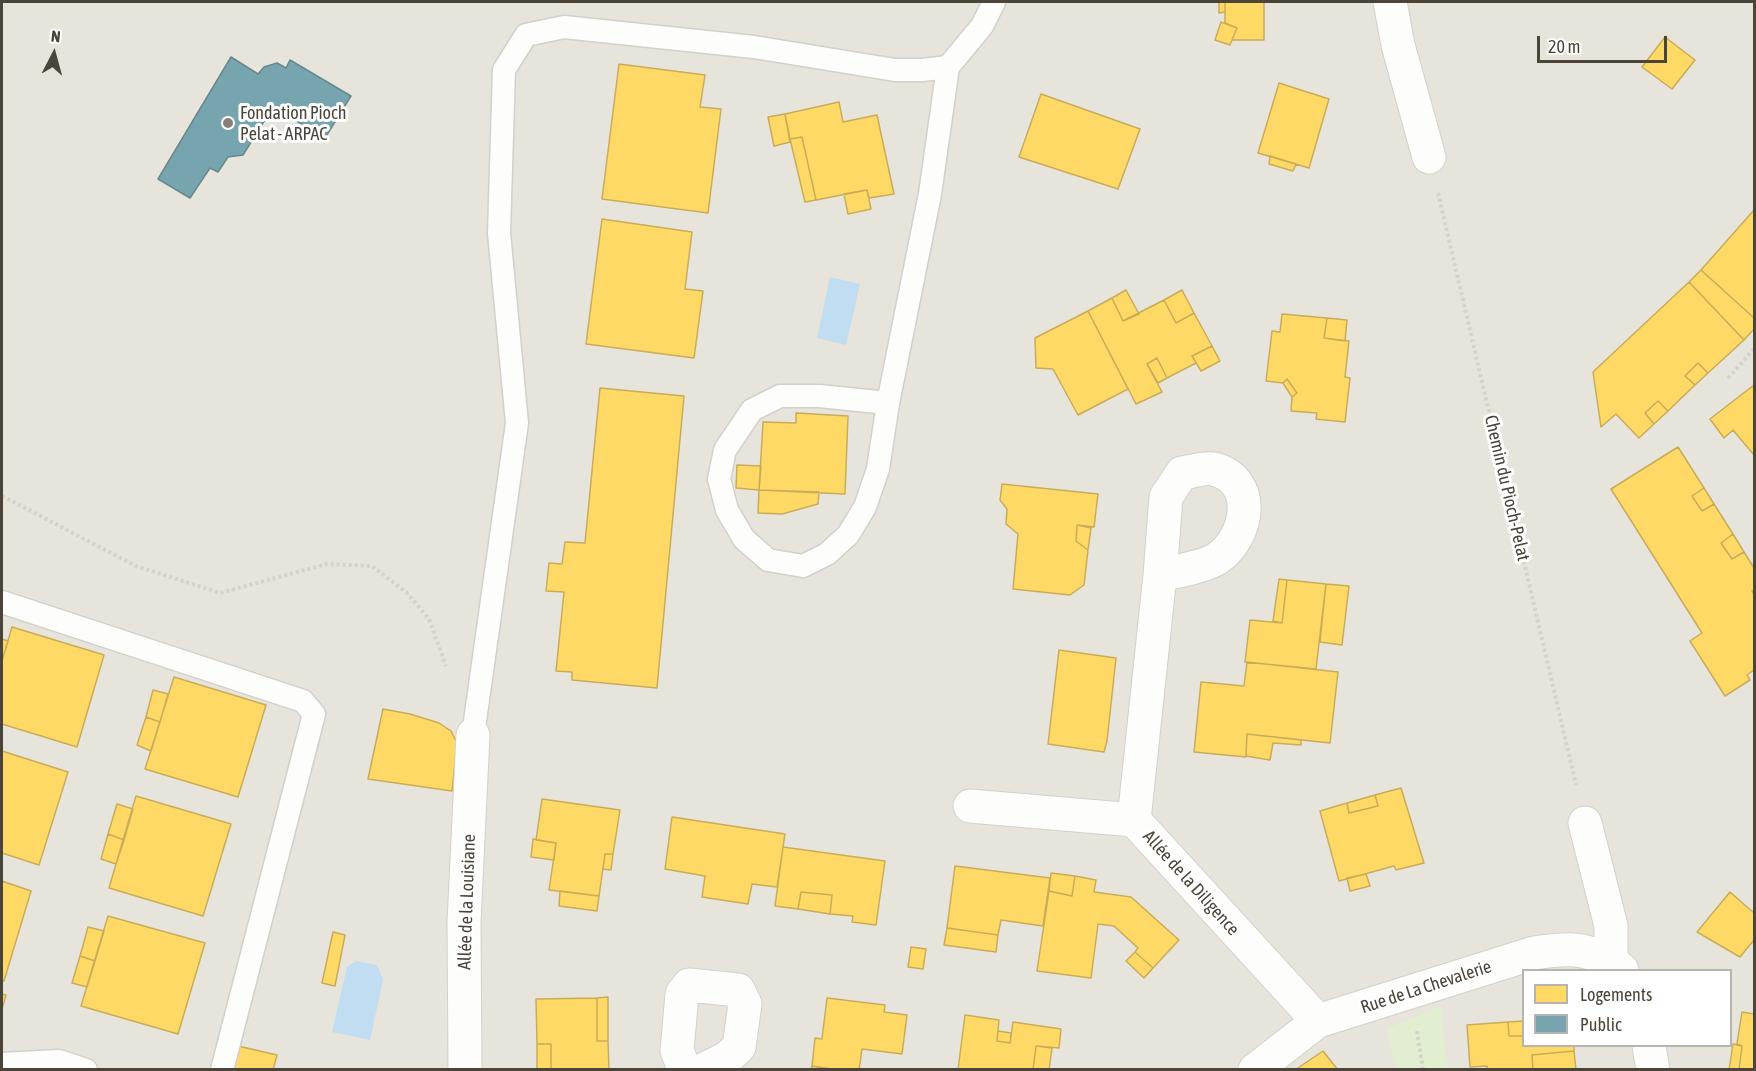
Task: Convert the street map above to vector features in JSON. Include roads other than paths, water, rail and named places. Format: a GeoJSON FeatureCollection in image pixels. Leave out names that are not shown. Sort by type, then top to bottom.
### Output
{"type":"FeatureCollection","features":[{"type":"Feature","properties":{"kind":"street"},"geometry":{"type":"LineString","coordinates":[[1390,2],[1398,45],[1430,157]]}},
{"type":"Feature","properties":{"kind":"street","name":"Allée de la Diligence"},"geometry":{"type":"LineString","coordinates":[[1160,575],[1134,820],[1318,1021]]}},
{"type":"Feature","properties":{"kind":"street","name":"Allée de la Louisiane"},"geometry":{"type":"LineString","coordinates":[[465,1070],[464,922],[473,735]]}},
{"type":"Feature","properties":{"kind":"street"},"geometry":{"type":"LineString","coordinates":[[970,806],[1134,820]]}},
{"type":"Feature","properties":{"kind":"street"},"geometry":{"type":"LineString","coordinates":[[1585,823],[1611,926],[1616,966]]}},
{"type":"Feature","properties":{"kind":"street","name":"Rue de La Chevalerie"},"geometry":{"type":"LineString","coordinates":[[1255,1070],[1318,1021],[1534,953],[1560,949],[1591,951],[1616,966]]}},
{"type":"Feature","properties":{"kind":"street"},"geometry":{"type":"LineString","coordinates":[[685,1070],[677,1051],[682,994],[689,986],[738,990],[745,1004],[739,1047],[727,1058],[703,1070]]}},
{"type":"Feature","properties":{"kind":"street"},"geometry":{"type":"LineString","coordinates":[[1650,1047],[1653,1070]]}},
{"type":"Feature","properties":{"kind":"lane"},"geometry":{"type":"LineString","coordinates":[[888,403],[819,396],[780,396],[752,410],[725,450],[719,479],[727,510],[744,539],[768,560],[802,566],[827,554],[848,535],[865,507],[878,469],[888,403],[930,194],[948,67],[982,26],[994,2]]}},
{"type":"Feature","properties":{"kind":"lane"},"geometry":{"type":"LineString","coordinates":[[473,735],[517,423],[499,233],[504,70],[526,35],[564,27],[754,47],[895,70],[948,67]]}},
{"type":"Feature","properties":{"kind":"lane"},"geometry":{"type":"LineString","coordinates":[[2,602],[303,701],[314,714],[222,1070]]}},
{"type":"Feature","properties":{"kind":"lane"},"geometry":{"type":"LineString","coordinates":[[2,1064],[59,1061],[86,1070]]}},
{"type":"Feature","properties":{"kind":"water"},"geometry":{"type":"Polygon","coordinates":[[[830,277],[860,284],[846,345],[817,338],[830,277]]]}},
{"type":"Feature","properties":{"kind":"water"},"geometry":{"type":"Polygon","coordinates":[[[356,961],[377,965],[383,980],[370,1040],[332,1032],[347,967],[356,961]]]}},
{"type":"Feature","properties":{"kind":"place","name":"Fondation Pioch Pelat - ARPAC"},"geometry":{"type":"Point","coordinates":[228,123]}}]}
